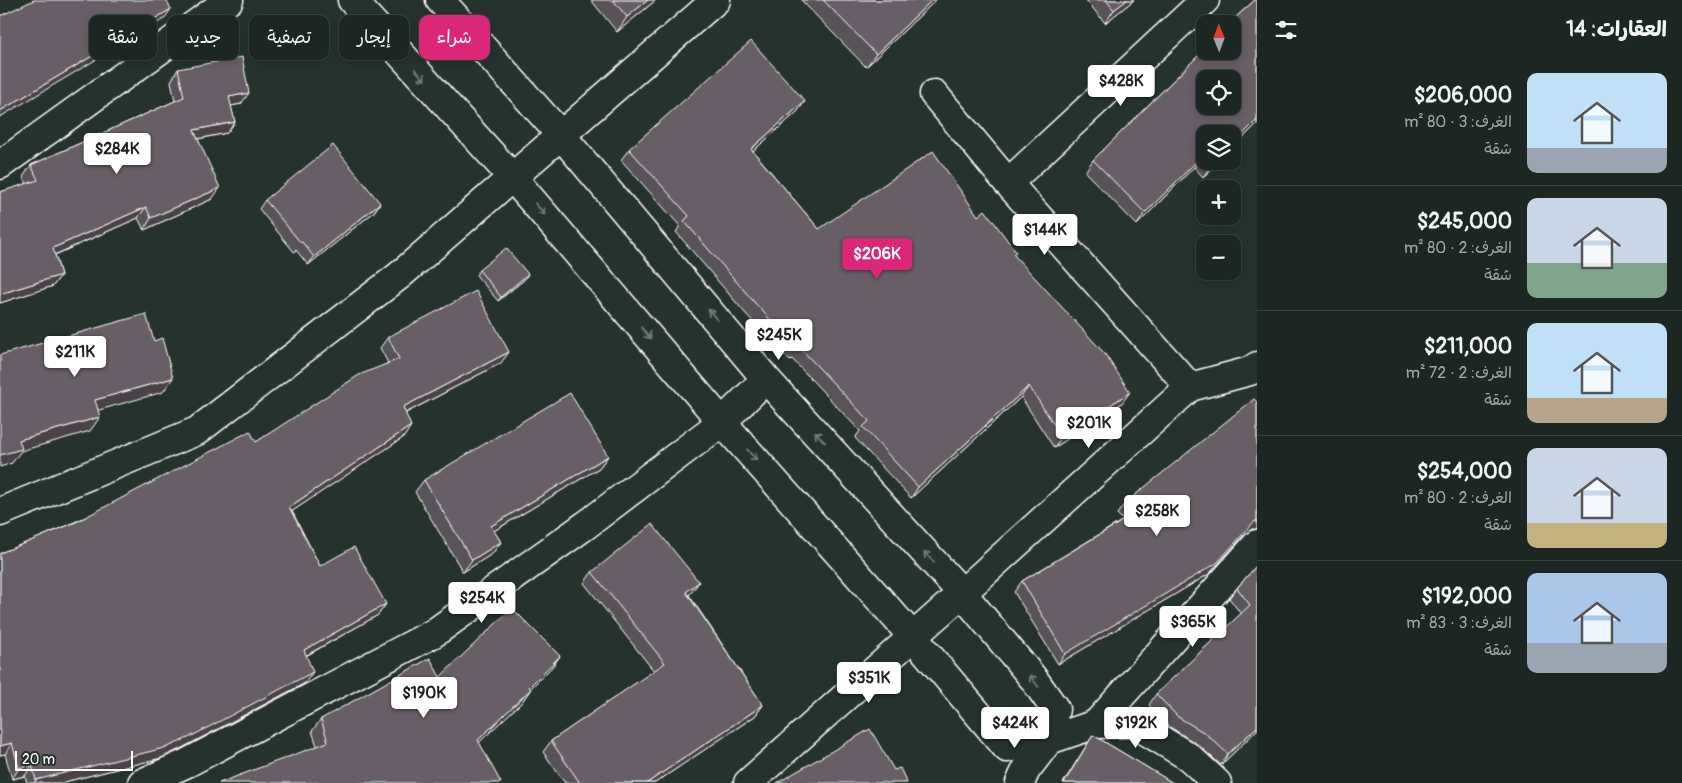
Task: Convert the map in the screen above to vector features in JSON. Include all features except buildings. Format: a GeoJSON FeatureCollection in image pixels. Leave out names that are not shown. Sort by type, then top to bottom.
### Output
{"type":"FeatureCollection","features":[{"type":"Feature","properties":{"kind":"street"},"geometry":{"type":"LineString","coordinates":[[0,165],[229,0]]}},
{"type":"Feature","properties":{"kind":"street"},"geometry":{"type":"LineString","coordinates":[[352,0],[513,178],[722,422],[913,637],[1007,748],[1050,740],[1096,724],[1134,723],[1189,757],[1217,783]]}},
{"type":"Feature","properties":{"kind":"street"},"geometry":{"type":"LineString","coordinates":[[440,0],[561,135],[766,379],[962,593],[1033,678],[1055,709],[1050,740],[1026,770],[1020,783]]}},
{"type":"Feature","properties":{"kind":"street"},"geometry":{"type":"LineString","coordinates":[[0,512],[197,431],[400,276],[716,0]]}},
{"type":"Feature","properties":{"kind":"street"},"geometry":{"type":"LineString","coordinates":[[1008,183],[1206,0]]}},
{"type":"Feature","properties":{"kind":"street"},"geometry":{"type":"LineString","coordinates":[[934,94],[1008,183],[1190,387]]}},
{"type":"Feature","properties":{"kind":"street"},"geometry":{"type":"LineString","coordinates":[[748,783],[1190,387],[1250,370],[1257,366]]}},
{"type":"Feature","properties":{"kind":"street"},"geometry":{"type":"LineString","coordinates":[[142,783],[187,763],[434,633],[586,525],[722,422],[766,379]]}},
{"type":"Feature","properties":{"kind":"street"},"geometry":{"type":"LineString","coordinates":[[1096,724],[1257,544]]}}]}
